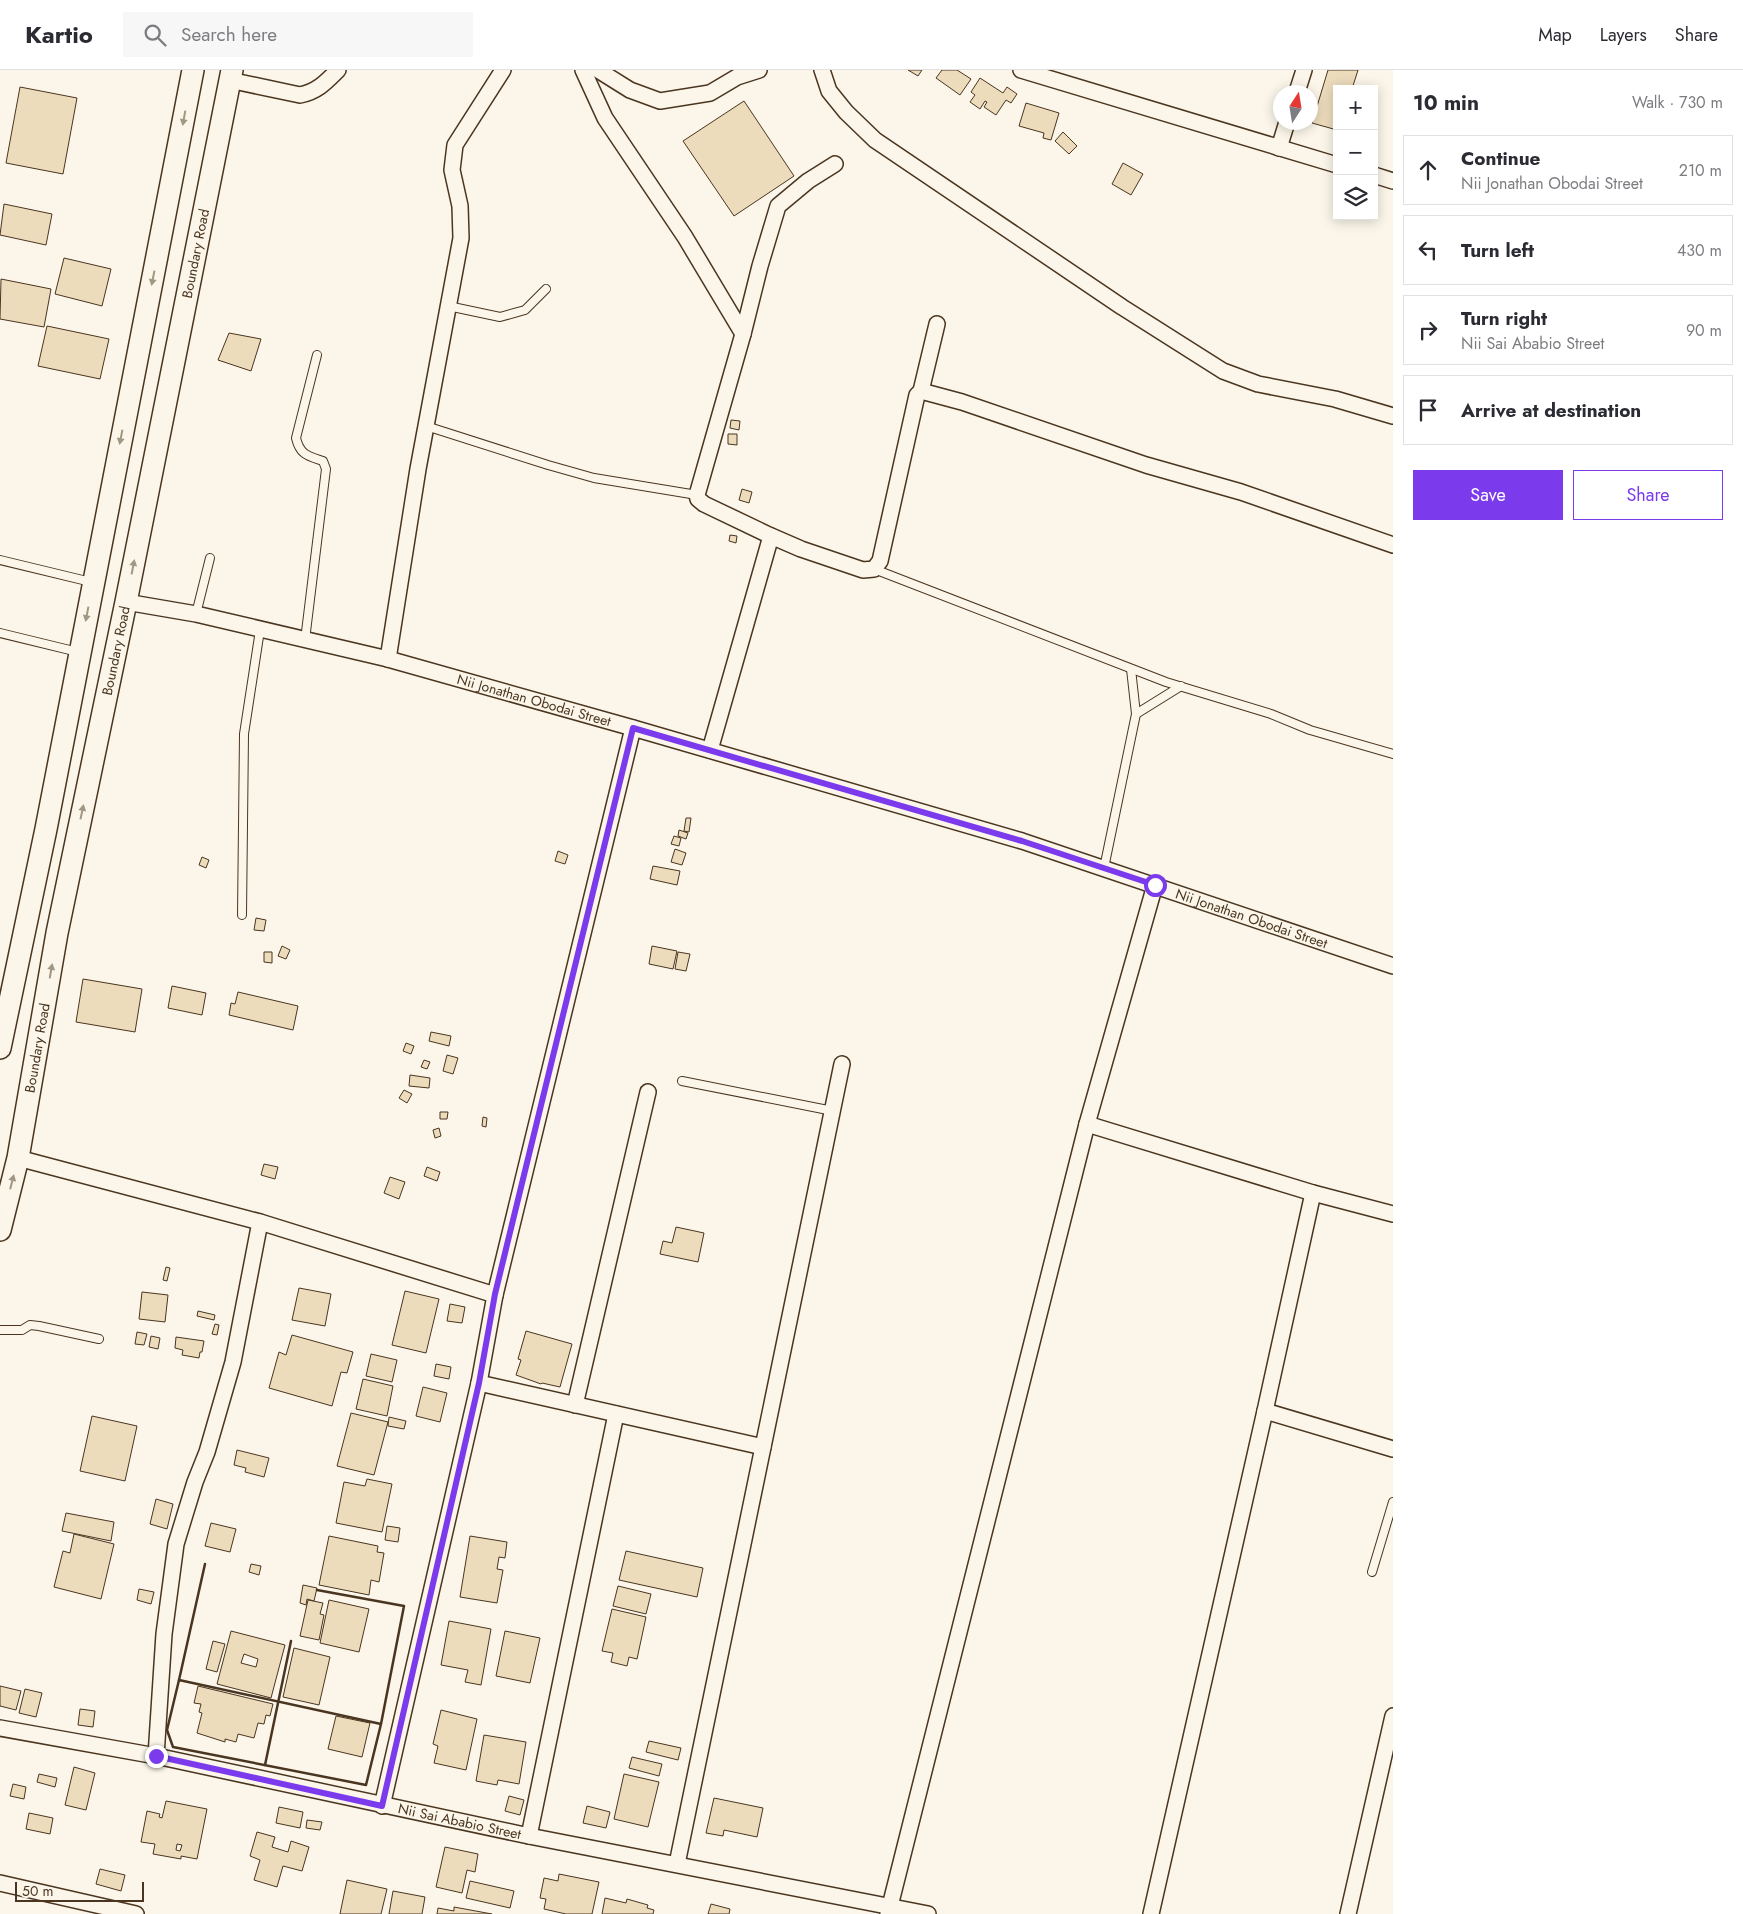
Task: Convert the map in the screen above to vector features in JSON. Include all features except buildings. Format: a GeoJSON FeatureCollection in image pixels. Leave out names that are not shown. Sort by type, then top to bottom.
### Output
{"type":"FeatureCollection","features":[{"type":"Feature","properties":{"kind":"main road"},"geometry":{"type":"LineString","coordinates":[[0,1048],[46,829],[192,70]]}},
{"type":"Feature","properties":{"kind":"main road","name":"Boundary Road"},"geometry":{"type":"LineString","coordinates":[[1,1224],[18,1158],[57,933],[126,602],[231,75]]}},
{"type":"Feature","properties":{"kind":"street"},"geometry":{"type":"LineString","coordinates":[[231,75],[300,95],[310,94],[320,88],[338,70]]}},
{"type":"Feature","properties":{"kind":"street"},"geometry":{"type":"LineString","coordinates":[[388,659],[426,426],[461,238],[460,206],[452,170],[455,146],[503,70]]}},
{"type":"Feature","properties":{"kind":"street"},"geometry":{"type":"LineString","coordinates":[[583,70],[605,118],[685,237],[743,334]]}},
{"type":"Feature","properties":{"kind":"street"},"geometry":{"type":"LineString","coordinates":[[598,70],[630,90],[660,101],[710,93],[738,74],[759,70]]}},
{"type":"Feature","properties":{"kind":"street"},"geometry":{"type":"LineString","coordinates":[[822,70],[829,91],[846,112],[876,140],[1122,307],[1223,371],[1258,384],[1334,399],[1393,416]]}},
{"type":"Feature","properties":{"kind":"street"},"geometry":{"type":"LineString","coordinates":[[1021,70],[1333,164]]}},
{"type":"Feature","properties":{"kind":"street"},"geometry":{"type":"LineString","coordinates":[[1299,85],[1304,70]]}},
{"type":"Feature","properties":{"kind":"street"},"geometry":{"type":"LineString","coordinates":[[1279,148],[1285,130]]}},
{"type":"Feature","properties":{"kind":"street"},"geometry":{"type":"LineString","coordinates":[[835,164],[808,181],[778,206],[697,495],[698,499],[704,504],[800,549],[863,570],[874,569],[880,561],[917,395],[921,391],[936,324]]}},
{"type":"Feature","properties":{"kind":"street"},"geometry":{"type":"LineString","coordinates":[[1378,176],[1393,181]]}},
{"type":"Feature","properties":{"kind":"street"},"geometry":{"type":"LineString","coordinates":[[921,391],[962,402],[1146,465],[1241,492],[1393,546]]}},
{"type":"Feature","properties":{"kind":"street"},"geometry":{"type":"LineString","coordinates":[[710,750],[771,536]]}},
{"type":"Feature","properties":{"kind":"street","name":"Nii Jonathan Obodai Street"},"geometry":{"type":"LineString","coordinates":[[126,602],[196,614],[388,659],[710,750],[1022,841],[1393,966]]}},
{"type":"Feature","properties":{"kind":"street"},"geometry":{"type":"LineString","coordinates":[[382,1806],[479,1383],[495,1294],[633,728]]}},
{"type":"Feature","properties":{"kind":"street"},"geometry":{"type":"LineString","coordinates":[[889,1910],[1087,1124],[1155,885]]}},
{"type":"Feature","properties":{"kind":"street"},"geometry":{"type":"LineString","coordinates":[[677,1864],[842,1064]]}},
{"type":"Feature","properties":{"kind":"street"},"geometry":{"type":"LineString","coordinates":[[575,1404],[648,1092]]}},
{"type":"Feature","properties":{"kind":"street"},"geometry":{"type":"LineString","coordinates":[[1087,1124],[1313,1193],[1393,1214]]}},
{"type":"Feature","properties":{"kind":"street"},"geometry":{"type":"LineString","coordinates":[[18,1158],[260,1222],[495,1294]]}},
{"type":"Feature","properties":{"kind":"street"},"geometry":{"type":"LineString","coordinates":[[1151,1914],[1266,1411],[1313,1193]]}},
{"type":"Feature","properties":{"kind":"street"},"geometry":{"type":"LineString","coordinates":[[156,1756],[164,1634],[176,1544],[195,1482],[207,1452],[233,1362],[260,1222]]}},
{"type":"Feature","properties":{"kind":"street"},"geometry":{"type":"LineString","coordinates":[[479,1383],[763,1448]]}},
{"type":"Feature","properties":{"kind":"street"},"geometry":{"type":"LineString","coordinates":[[1266,1411],[1393,1448]]}},
{"type":"Feature","properties":{"kind":"street"},"geometry":{"type":"LineString","coordinates":[[529,1836],[616,1414]]}},
{"type":"Feature","properties":{"kind":"street"},"geometry":{"type":"LineString","coordinates":[[1348,1914],[1393,1716]]}},
{"type":"Feature","properties":{"kind":"street","name":"Nii Sai Ababio Street"},"geometry":{"type":"LineString","coordinates":[[0,1728],[156,1756],[382,1806],[677,1864],[889,1910],[928,1914]]}},
{"type":"Feature","properties":{"kind":"street"},"geometry":{"type":"LineString","coordinates":[[0,1883],[136,1914]]}},
{"type":"Feature","properties":{"kind":"lane"},"geometry":{"type":"LineString","coordinates":[[448,306],[500,317],[525,310],[546,289]]}},
{"type":"Feature","properties":{"kind":"lane"},"geometry":{"type":"LineString","coordinates":[[306,640],[326,470],[323,461],[300,450],[296,438],[317,355]]}},
{"type":"Feature","properties":{"kind":"lane"},"geometry":{"type":"LineString","coordinates":[[426,426],[594,478],[697,495]]}},
{"type":"Feature","properties":{"kind":"lane"},"geometry":{"type":"LineString","coordinates":[[196,614],[210,558]]}},
{"type":"Feature","properties":{"kind":"lane"},"geometry":{"type":"LineString","coordinates":[[0,560],[93,583]]}},
{"type":"Feature","properties":{"kind":"lane"},"geometry":{"type":"LineString","coordinates":[[874,569],[1131,669],[1271,714],[1310,730],[1393,754]]}},
{"type":"Feature","properties":{"kind":"lane"},"geometry":{"type":"LineString","coordinates":[[242,915],[244,734],[260,630]]}},
{"type":"Feature","properties":{"kind":"lane"},"geometry":{"type":"LineString","coordinates":[[0,633],[80,652]]}},
{"type":"Feature","properties":{"kind":"lane"},"geometry":{"type":"LineString","coordinates":[[1104,868],[1136,714],[1131,669]]}},
{"type":"Feature","properties":{"kind":"lane"},"geometry":{"type":"LineString","coordinates":[[1136,714],[1181,686]]}},
{"type":"Feature","properties":{"kind":"lane"},"geometry":{"type":"LineString","coordinates":[[682,1082],[833,1111]]}},
{"type":"Feature","properties":{"kind":"lane"},"geometry":{"type":"LineString","coordinates":[[0,1330],[22,1330],[30,1325],[99,1339]]}},
{"type":"Feature","properties":{"kind":"lane"},"geometry":{"type":"LineString","coordinates":[[1372,1572],[1393,1502]]}},
{"type":"Feature","properties":{"kind":"wall"},"geometry":{"type":"LineString","coordinates":[[179,1680],[205,1564]]}},
{"type":"Feature","properties":{"kind":"wall"},"geometry":{"type":"LineString","coordinates":[[317,1590],[404,1606],[381,1724],[366,1785],[173,1747],[167,1730],[179,1680],[381,1724]]}},
{"type":"Feature","properties":{"kind":"wall"},"geometry":{"type":"LineString","coordinates":[[265,1765],[291,1641]]}},
{"type":"Feature","properties":{"kind":"route"},"geometry":{"type":"LineString","coordinates":[[156,1756],[382,1806],[479,1383],[495,1294],[633,728],[1022,841],[1155,885]]}}]}
